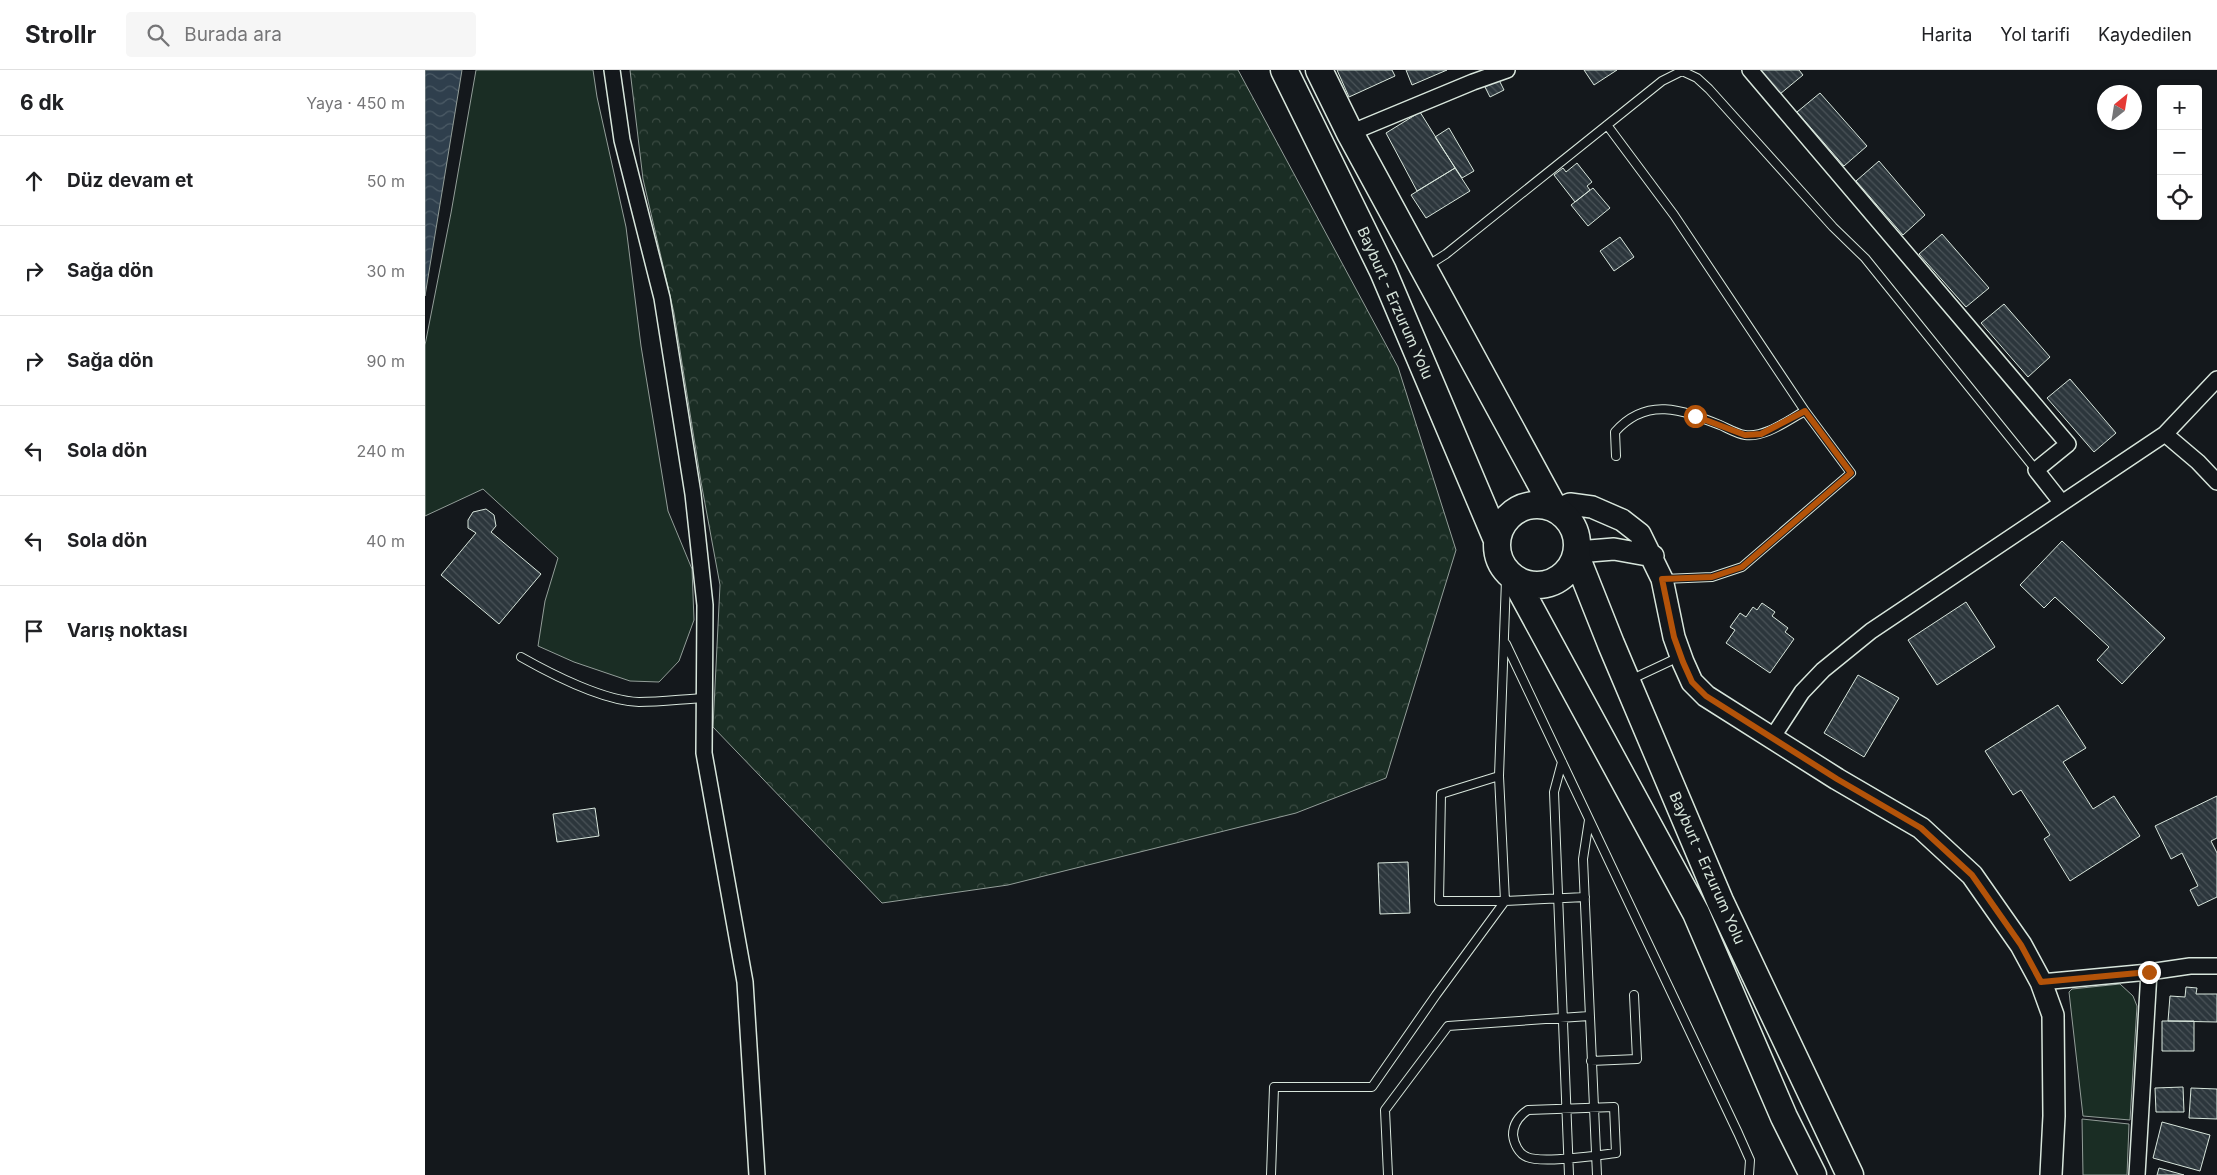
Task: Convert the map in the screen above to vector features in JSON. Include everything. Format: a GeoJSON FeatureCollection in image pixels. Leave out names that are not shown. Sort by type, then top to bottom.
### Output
{"type":"FeatureCollection","features":[{"type":"Feature","properties":{"kind":"highway","name":"Bayburt - Erzurum Yolu"},"geometry":{"type":"LineString","coordinates":[[1284,70],[1383,271],[1497,540],[1499,556],[1696,913],[1785,1117],[1813,1175]]}},
{"type":"Feature","properties":{"kind":"highway","name":"Bayburt - Erzurum Yolu"},"geometry":{"type":"LineString","coordinates":[[1319,70],[1350,133],[1555,509],[1571,523],[1576,533],[1577,554],[1627,681],[1720,901],[1850,1175]]}},
{"type":"Feature","properties":{"kind":"highway"},"geometry":{"type":"LineString","coordinates":[[1497,540],[1505,520],[1513,513],[1533,505],[1555,509]]}},
{"type":"Feature","properties":{"kind":"highway"},"geometry":{"type":"LineString","coordinates":[[1510,574],[1523,583],[1535,586],[1556,581],[1565,575],[1577,554]]}},
{"type":"Feature","properties":{"kind":"street"},"geometry":{"type":"LineString","coordinates":[[612,70],[622,140],[662,298],[693,494],[705,605],[704,753],[745,982],[757,1175]]}},
{"type":"Feature","properties":{"kind":"street"},"geometry":{"type":"LineString","coordinates":[[1350,133],[1469,76],[1507,70]]}},
{"type":"Feature","properties":{"kind":"street"},"geometry":{"type":"LineString","coordinates":[[1750,70],[2068,444],[2036,470],[2062,504]]}},
{"type":"Feature","properties":{"kind":"street"},"geometry":{"type":"LineString","coordinates":[[1772,738],[1802,692],[1836,658],[1871,631],[2165,434],[2217,379]]}},
{"type":"Feature","properties":{"kind":"street"},"geometry":{"type":"LineString","coordinates":[[2165,434],[2198,462],[2217,482]]}},
{"type":"Feature","properties":{"kind":"street"},"geometry":{"type":"LineString","coordinates":[[1555,509],[1570,504],[1581,504],[1622,520],[1640,534],[1653,556],[1662,579],[1674,637],[1681,656],[1692,682],[1706,696],[1837,779],[1921,828],[1972,875],[2021,945],[2041,982],[2053,1015],[2054,1116],[2051,1175]]}},
{"type":"Feature","properties":{"kind":"street"},"geometry":{"type":"LineString","coordinates":[[1577,554],[1614,549],[1653,556]]}},
{"type":"Feature","properties":{"kind":"street"},"geometry":{"type":"LineString","coordinates":[[2041,982],[2149,972],[2190,966],[2217,966]]}},
{"type":"Feature","properties":{"kind":"street"},"geometry":{"type":"LineString","coordinates":[[2137,1175],[2149,972]]}},
{"type":"Feature","properties":{"kind":"lane"},"geometry":{"type":"LineString","coordinates":[[1423,268],[1446,254],[1662,82],[1682,71],[1697,78],[1709,90],[1833,227],[1865,258],[2036,470]]}},
{"type":"Feature","properties":{"kind":"lane"},"geometry":{"type":"LineString","coordinates":[[1607,125],[1673,215],[1805,411],[1851,473],[1742,567],[1712,577],[1662,579]]}},
{"type":"Feature","properties":{"kind":"lane"},"geometry":{"type":"LineString","coordinates":[[1616,456],[1615,432],[1625,421],[1659,408],[1672,409],[1695,416],[1745,435],[1761,434],[1805,411]]}},
{"type":"Feature","properties":{"kind":"lane"},"geometry":{"type":"LineString","coordinates":[[1271,1175],[1274,1087],[1371,1087],[1435,995],[1505,901],[1499,776],[1510,574]]}},
{"type":"Feature","properties":{"kind":"lane"},"geometry":{"type":"LineString","coordinates":[[1505,641],[1738,1133],[1749,1160],[1749,1175]]}},
{"type":"Feature","properties":{"kind":"lane"},"geometry":{"type":"LineString","coordinates":[[521,656],[566,680],[637,702],[704,698]]}},
{"type":"Feature","properties":{"kind":"lane"},"geometry":{"type":"LineString","coordinates":[[1627,681],[1681,656]]}},
{"type":"Feature","properties":{"kind":"lane"},"geometry":{"type":"LineString","coordinates":[[1561,762],[1554,792],[1569,1175]]}},
{"type":"Feature","properties":{"kind":"lane"},"geometry":{"type":"LineString","coordinates":[[1499,776],[1441,794],[1439,901],[1505,901],[1585,897]]}},
{"type":"Feature","properties":{"kind":"lane"},"geometry":{"type":"LineString","coordinates":[[1589,820],[1583,859],[1597,1175]]}},
{"type":"Feature","properties":{"kind":"lane"},"geometry":{"type":"LineString","coordinates":[[1591,1061],[1637,1059],[1634,995]]}},
{"type":"Feature","properties":{"kind":"lane"},"geometry":{"type":"LineString","coordinates":[[1388,1175],[1385,1110],[1448,1026],[1589,1016]]}},
{"type":"Feature","properties":{"kind":"lane"},"geometry":{"type":"LineString","coordinates":[[1615,1107],[1616,1153],[1569,1158],[1535,1159],[1527,1157],[1517,1148],[1513,1136],[1518,1118],[1527,1110],[1594,1108],[1615,1107]]}},
{"type":"Feature","properties":{"kind":"green space"},"geometry":{"type":"Polygon","coordinates":[[[476,70],[593,70],[597,97],[626,227],[641,346],[668,511],[692,569],[694,620],[679,661],[659,682],[630,681],[574,662],[538,646],[545,601],[558,558],[483,489],[425,516],[425,345],[476,70]]]}},
{"type":"Feature","properties":{"kind":"green space"},"geometry":{"type":"Polygon","coordinates":[[[630,70],[1238,70],[1398,367],[1456,550],[1386,778],[1296,813],[1008,885],[882,903],[713,727],[720,585],[701,482],[674,313],[643,179],[630,70]]]}},
{"type":"Feature","properties":{"kind":"green space"},"geometry":{"type":"Polygon","coordinates":[[[2120,984],[2133,996],[2137,1006],[2130,1120],[2083,1116],[2069,992],[2072,989],[2120,984]]]}},
{"type":"Feature","properties":{"kind":"green space"},"geometry":{"type":"Polygon","coordinates":[[[2082,1119],[2129,1124],[2127,1175],[2083,1175],[2082,1119]]]}},
{"type":"Feature","properties":{"kind":"water"},"geometry":{"type":"Polygon","coordinates":[[[425,70],[462,70],[425,296],[425,70]]]}},
{"type":"Feature","properties":{"kind":"building"},"geometry":{"type":"Polygon","coordinates":[[[1337,70],[1392,70],[1395,76],[1349,97],[1337,70]]]}},
{"type":"Feature","properties":{"kind":"building"},"geometry":{"type":"Polygon","coordinates":[[[1406,70],[1447,70],[1412,85],[1406,70]]]}},
{"type":"Feature","properties":{"kind":"building"},"geometry":{"type":"Polygon","coordinates":[[[1584,70],[1617,70],[1594,85],[1584,70]]]}},
{"type":"Feature","properties":{"kind":"building"},"geometry":{"type":"Polygon","coordinates":[[[1759,70],[1799,70],[1803,75],[1780,94],[1759,70]]]}},
{"type":"Feature","properties":{"kind":"building"},"geometry":{"type":"Polygon","coordinates":[[[1499,80],[1504,90],[1490,97],[1485,87],[1499,80]]]}},
{"type":"Feature","properties":{"kind":"building"},"geometry":{"type":"Polygon","coordinates":[[[1820,93],[1867,146],[1844,166],[1797,112],[1820,93]]]}},
{"type":"Feature","properties":{"kind":"building"},"geometry":{"type":"Polygon","coordinates":[[[1420,112],[1455,168],[1417,191],[1386,133],[1420,112]]]}},
{"type":"Feature","properties":{"kind":"building"},"geometry":{"type":"Polygon","coordinates":[[[1449,128],[1474,171],[1462,178],[1435,137],[1449,128]]]}},
{"type":"Feature","properties":{"kind":"building"},"geometry":{"type":"Polygon","coordinates":[[[1879,161],[1925,215],[1903,235],[1856,181],[1879,161]]]}},
{"type":"Feature","properties":{"kind":"building"},"geometry":{"type":"Polygon","coordinates":[[[1577,163],[1592,182],[1587,186],[1590,190],[1575,202],[1554,175],[1563,168],[1566,172],[1577,163]]]}},
{"type":"Feature","properties":{"kind":"building"},"geometry":{"type":"Polygon","coordinates":[[[1455,168],[1470,191],[1426,218],[1411,195],[1455,168]]]}},
{"type":"Feature","properties":{"kind":"building"},"geometry":{"type":"Polygon","coordinates":[[[1593,188],[1610,208],[1588,226],[1571,205],[1593,188]]]}},
{"type":"Feature","properties":{"kind":"building"},"geometry":{"type":"Polygon","coordinates":[[[1942,234],[1989,288],[1966,307],[1919,254],[1942,234]]]}},
{"type":"Feature","properties":{"kind":"building"},"geometry":{"type":"Polygon","coordinates":[[[1620,237],[1634,257],[1614,271],[1600,251],[1620,237]]]}},
{"type":"Feature","properties":{"kind":"building"},"geometry":{"type":"Polygon","coordinates":[[[2004,304],[2050,357],[2028,377],[1981,323],[2004,304]]]}},
{"type":"Feature","properties":{"kind":"building"},"geometry":{"type":"Polygon","coordinates":[[[2070,379],[2116,433],[2094,452],[2047,398],[2070,379]]]}},
{"type":"Feature","properties":{"kind":"building"},"geometry":{"type":"Polygon","coordinates":[[[486,509],[494,515],[496,526],[491,532],[541,574],[499,624],[441,575],[476,533],[468,528],[468,520],[473,512],[486,509]]]}},
{"type":"Feature","properties":{"kind":"building"},"geometry":{"type":"Polygon","coordinates":[[[2062,541],[2165,638],[2122,684],[2097,660],[2109,647],[2055,597],[2044,608],[2020,585],[2062,541]]]}},
{"type":"Feature","properties":{"kind":"building"},"geometry":{"type":"Polygon","coordinates":[[[1966,602],[1995,647],[1937,685],[1908,640],[1966,602]]]}},
{"type":"Feature","properties":{"kind":"building"},"geometry":{"type":"Polygon","coordinates":[[[1762,603],[1775,612],[1772,616],[1788,628],[1785,632],[1794,639],[1770,673],[1726,643],[1735,630],[1730,627],[1740,613],[1746,617],[1753,607],[1757,610],[1762,603]]]}},
{"type":"Feature","properties":{"kind":"building"},"geometry":{"type":"Polygon","coordinates":[[[1858,675],[1899,698],[1864,757],[1824,733],[1858,675]]]}},
{"type":"Feature","properties":{"kind":"building"},"geometry":{"type":"Polygon","coordinates":[[[2058,705],[2086,748],[2063,762],[2093,809],[2114,796],[2140,836],[2070,881],[2044,839],[2050,835],[2021,790],[2013,795],[1985,751],[2058,705]]]}},
{"type":"Feature","properties":{"kind":"building"},"geometry":{"type":"Polygon","coordinates":[[[2217,796],[2217,838],[2211,841],[2217,853],[2217,897],[2198,906],[2190,890],[2198,886],[2182,853],[2171,859],[2155,826],[2217,796]]]}},
{"type":"Feature","properties":{"kind":"building"},"geometry":{"type":"Polygon","coordinates":[[[595,808],[599,836],[557,842],[553,814],[595,808]]]}},
{"type":"Feature","properties":{"kind":"building"},"geometry":{"type":"Polygon","coordinates":[[[1408,862],[1410,913],[1380,914],[1378,863],[1408,862]]]}},
{"type":"Feature","properties":{"kind":"building"},"geometry":{"type":"Polygon","coordinates":[[[2186,987],[2197,988],[2196,994],[2217,994],[2217,1022],[2168,1021],[2170,996],[2185,997],[2186,987]]]}},
{"type":"Feature","properties":{"kind":"building"},"geometry":{"type":"Polygon","coordinates":[[[2162,1021],[2194,1021],[2194,1051],[2162,1051],[2162,1021]]]}},
{"type":"Feature","properties":{"kind":"building"},"geometry":{"type":"Polygon","coordinates":[[[2183,1087],[2184,1112],[2156,1112],[2155,1088],[2183,1087]]]}},
{"type":"Feature","properties":{"kind":"building"},"geometry":{"type":"Polygon","coordinates":[[[2191,1088],[2217,1089],[2217,1119],[2189,1118],[2191,1088]]]}},
{"type":"Feature","properties":{"kind":"building"},"geometry":{"type":"Polygon","coordinates":[[[2162,1122],[2210,1135],[2200,1171],[2153,1158],[2162,1122]]]}},
{"type":"Feature","properties":{"kind":"building"},"geometry":{"type":"Polygon","coordinates":[[[2159,1168],[2184,1175],[2157,1175],[2159,1168]]]}},
{"type":"Feature","properties":{"kind":"route"},"geometry":{"type":"LineString","coordinates":[[1695,416],[1745,435],[1761,434],[1805,411],[1851,473],[1742,567],[1712,577],[1662,579],[1674,637],[1692,682],[1706,696],[1837,779],[1921,828],[1972,875],[2021,945],[2041,982],[2149,972]]}}]}
